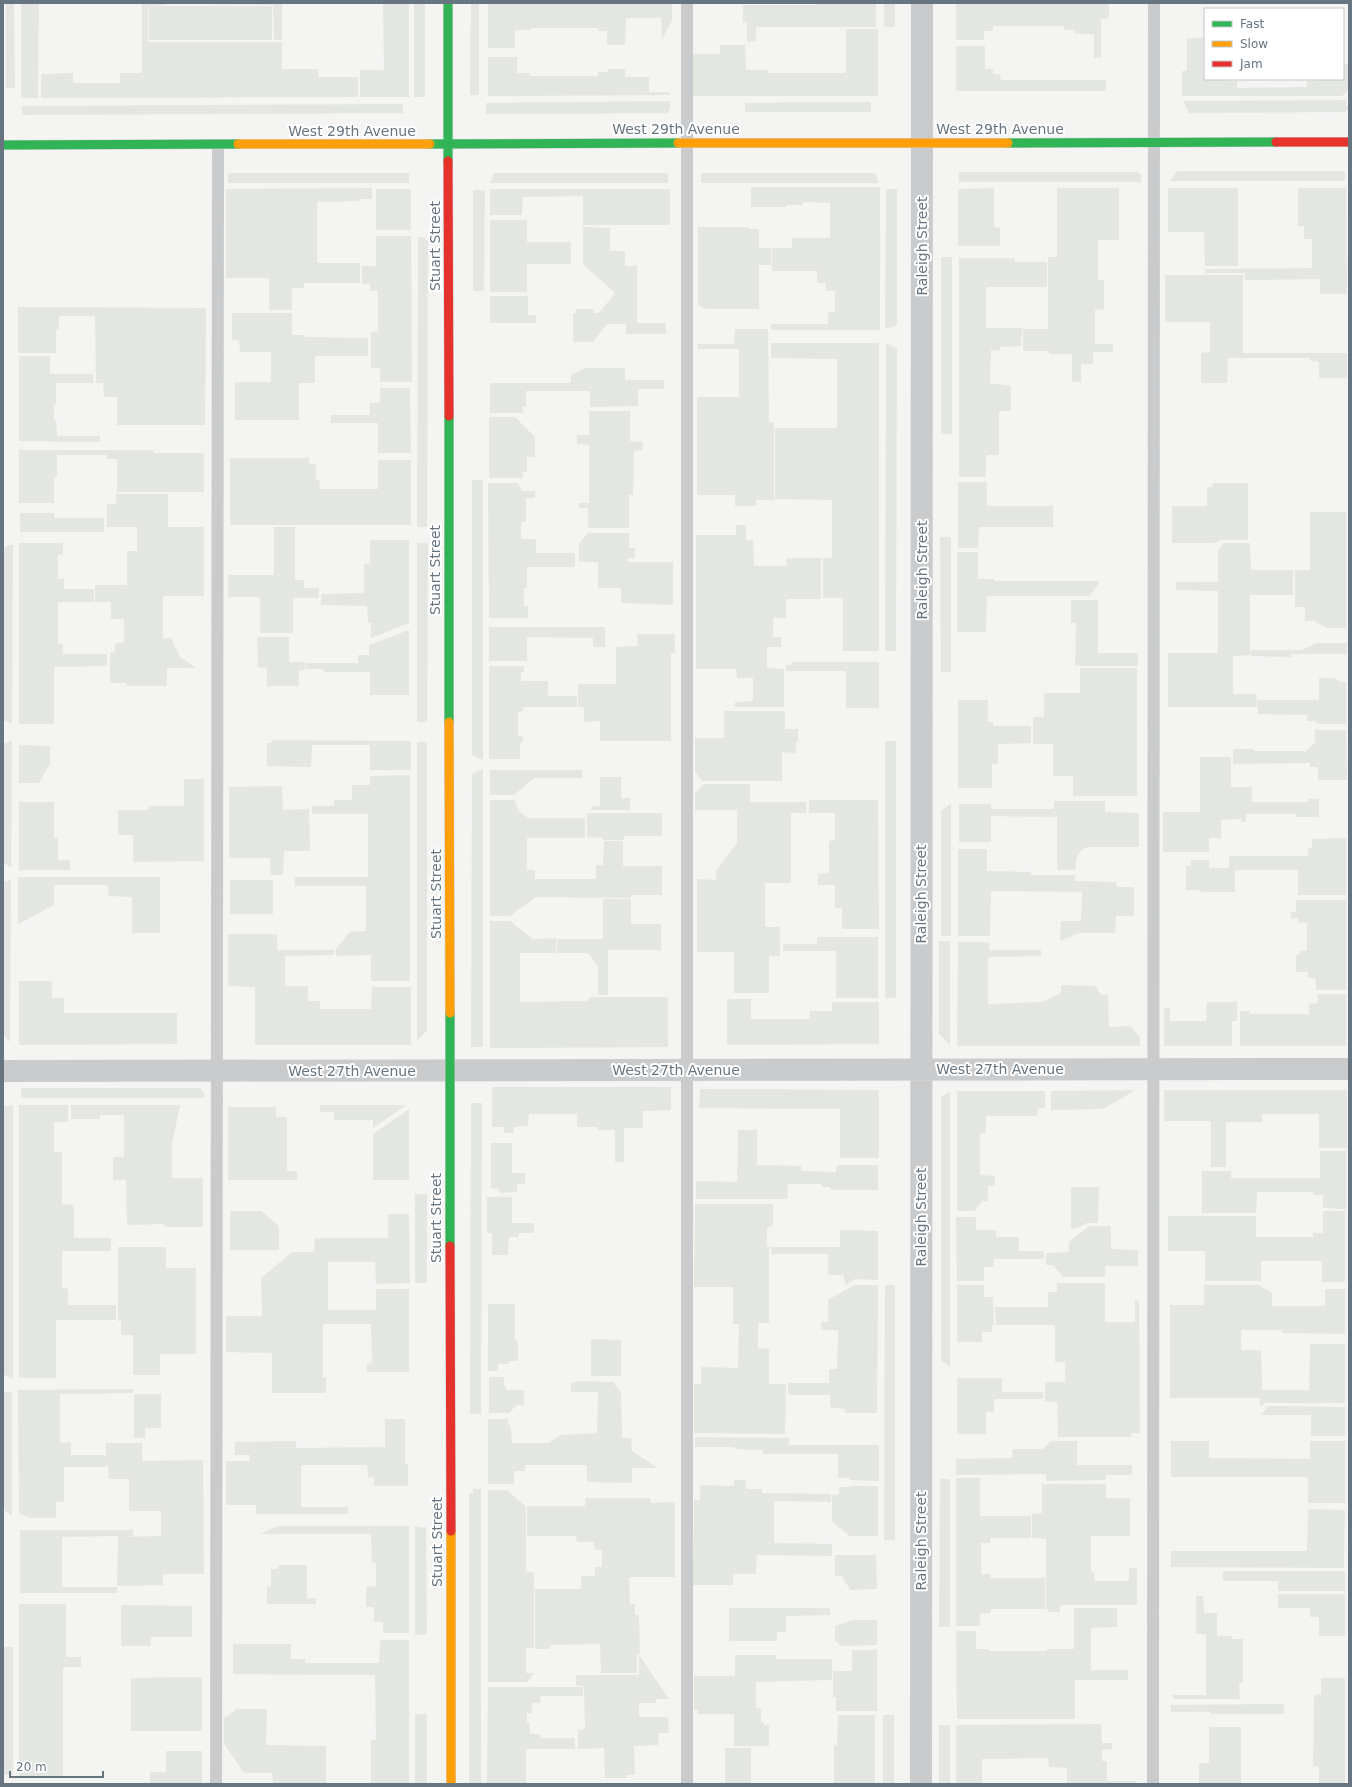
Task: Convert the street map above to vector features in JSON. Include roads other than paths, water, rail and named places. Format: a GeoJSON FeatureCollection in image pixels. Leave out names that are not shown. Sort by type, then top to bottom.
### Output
{"type":"FeatureCollection","features":[{"type":"Feature","properties":{"kind":"street","name":"Stuart Street"},"geometry":{"type":"LineString","coordinates":[[448,3],[451,1784]]}},
{"type":"Feature","properties":{"kind":"street","name":"Raleigh Street"},"geometry":{"type":"LineString","coordinates":[[921,1784],[922,3]]}},
{"type":"Feature","properties":{"kind":"street","name":"West 29th Avenue"},"geometry":{"type":"LineString","coordinates":[[3,145],[1349,142]]}},
{"type":"Feature","properties":{"kind":"street","name":"West 27th Avenue"},"geometry":{"type":"LineString","coordinates":[[3,1071],[1349,1069]]}},
{"type":"Feature","properties":{"kind":"lane"},"geometry":{"type":"LineString","coordinates":[[687,3],[687,1784]]}},
{"type":"Feature","properties":{"kind":"lane"},"geometry":{"type":"LineString","coordinates":[[1153,1784],[1154,3]]}},
{"type":"Feature","properties":{"kind":"lane"},"geometry":{"type":"LineString","coordinates":[[216,1784],[218,145]]}}]}
